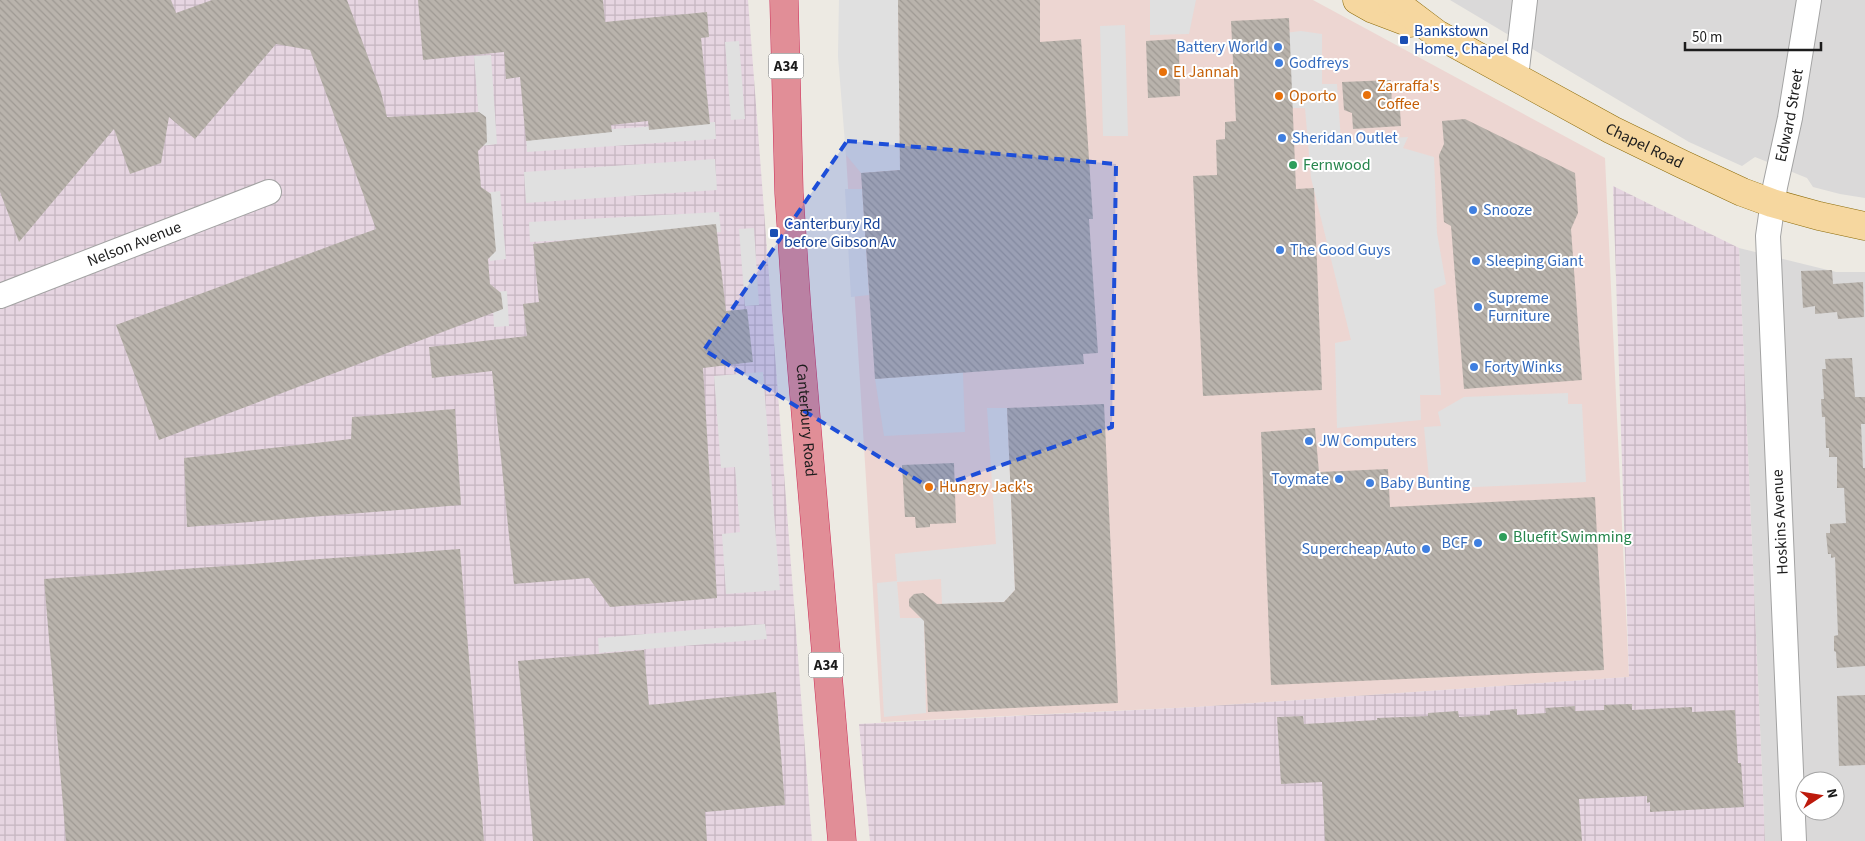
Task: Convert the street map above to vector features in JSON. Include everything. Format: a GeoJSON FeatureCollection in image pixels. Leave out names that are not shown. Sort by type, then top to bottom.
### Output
{"type":"FeatureCollection","features":[{"type":"Feature","properties":{"kind":"highway","name":"Canterbury Road"},"geometry":{"type":"LineString","coordinates":[[784,0],[789,193],[797,312],[842,841]]}},
{"type":"Feature","properties":{"kind":"main road","name":"Chapel Road"},"geometry":{"type":"LineString","coordinates":[[1357,0],[1373,9],[1437,34],[1612,130],[1742,192],[1772,203],[1819,216],[1865,226]]}},
{"type":"Feature","properties":{"kind":"main road","name":"Chapel Road"},"geometry":{"type":"LineString","coordinates":[[1392,0],[1437,34]]}},
{"type":"Feature","properties":{"kind":"street"},"geometry":{"type":"LineString","coordinates":[[1516,77],[1525,0]]}},
{"type":"Feature","properties":{"kind":"street","name":"Edward Street"},"geometry":{"type":"LineString","coordinates":[[1772,203],[1785,144],[1809,0]]}},
{"type":"Feature","properties":{"kind":"street","name":"Nelson Avenue"},"geometry":{"type":"LineString","coordinates":[[0,296],[269,192]]}},
{"type":"Feature","properties":{"kind":"street","name":"Hoskins Avenue"},"geometry":{"type":"LineString","coordinates":[[1772,203],[1768,232],[1769,283],[1794,841]]}},
{"type":"Feature","properties":{"kind":"highlighted area"},"geometry":{"type":"Polygon","coordinates":[[[847,141],[1116,164],[1112,427],[932,489],[704,350],[847,141]]]}},
{"type":"Feature","properties":{"kind":"shaded area"},"geometry":{"type":"Polygon","coordinates":[[[0,0],[748,0],[812,841],[0,841],[0,0]]]}},
{"type":"Feature","properties":{"kind":"shaded area"},"geometry":{"type":"Polygon","coordinates":[[[839,0],[898,0],[900,170],[861,173],[846,155],[838,56],[839,0]]]}},
{"type":"Feature","properties":{"kind":"shaded area"},"geometry":{"type":"Polygon","coordinates":[[[840,0],[1313,0],[1605,158],[1629,677],[1197,707],[881,722],[846,155],[840,0]]]}},
{"type":"Feature","properties":{"kind":"shaded area"},"geometry":{"type":"Polygon","coordinates":[[[1150,0],[1196,0],[1189,34],[1150,35],[1150,0]]]}},
{"type":"Feature","properties":{"kind":"shaded area"},"geometry":{"type":"Polygon","coordinates":[[[1450,0],[1865,0],[1865,198],[1813,187],[1807,178],[1755,157],[1742,166],[1689,142],[1450,0]]]}},
{"type":"Feature","properties":{"kind":"shaded area"},"geometry":{"type":"Polygon","coordinates":[[[1125,25],[1128,136],[1103,136],[1100,26],[1125,25]]]}},
{"type":"Feature","properties":{"kind":"shaded area"},"geometry":{"type":"Polygon","coordinates":[[[1301,31],[1322,34],[1322,84],[1337,84],[1341,141],[1408,137],[1403,148],[1434,157],[1437,233],[1446,284],[1434,289],[1441,395],[1420,395],[1421,420],[1337,428],[1335,343],[1351,340],[1311,178],[1305,108],[1290,108],[1285,33],[1301,31]]]}},
{"type":"Feature","properties":{"kind":"shaded area"},"geometry":{"type":"Polygon","coordinates":[[[739,41],[745,119],[731,120],[725,42],[739,41]]]}},
{"type":"Feature","properties":{"kind":"shaded area"},"geometry":{"type":"Polygon","coordinates":[[[491,55],[497,144],[481,146],[474,56],[491,55]]]}},
{"type":"Feature","properties":{"kind":"shaded area"},"geometry":{"type":"Polygon","coordinates":[[[715,122],[716,139],[527,152],[526,135],[715,122]]]}},
{"type":"Feature","properties":{"kind":"shaded area"},"geometry":{"type":"Polygon","coordinates":[[[715,159],[717,190],[526,203],[524,172],[715,159]]]}},
{"type":"Feature","properties":{"kind":"shaded area"},"geometry":{"type":"Polygon","coordinates":[[[1613,186],[1739,248],[1765,841],[870,841],[859,724],[1197,707],[1629,677],[1613,186]]]}},
{"type":"Feature","properties":{"kind":"shaded area"},"geometry":{"type":"Polygon","coordinates":[[[845,189],[862,189],[869,295],[851,297],[845,189]]]}},
{"type":"Feature","properties":{"kind":"shaded area"},"geometry":{"type":"Polygon","coordinates":[[[500,191],[506,259],[490,261],[484,193],[500,191]]]}},
{"type":"Feature","properties":{"kind":"shaded area"},"geometry":{"type":"Polygon","coordinates":[[[719,212],[721,232],[530,242],[529,222],[719,212]]]}},
{"type":"Feature","properties":{"kind":"shaded area"},"geometry":{"type":"Polygon","coordinates":[[[754,228],[759,305],[745,306],[739,229],[754,228]]]}},
{"type":"Feature","properties":{"kind":"shaded area"},"geometry":{"type":"Polygon","coordinates":[[[1739,248],[1836,272],[1865,272],[1865,841],[1765,841],[1739,248]]]}},
{"type":"Feature","properties":{"kind":"shaded area"},"geometry":{"type":"Polygon","coordinates":[[[507,291],[509,326],[494,327],[492,292],[507,291]]]}},
{"type":"Feature","properties":{"kind":"shaded area"},"geometry":{"type":"Polygon","coordinates":[[[763,372],[780,590],[726,594],[722,534],[740,532],[735,467],[721,468],[714,376],[763,372]]]}},
{"type":"Feature","properties":{"kind":"shaded area"},"geometry":{"type":"Polygon","coordinates":[[[963,372],[965,432],[884,436],[875,379],[963,372]]]}},
{"type":"Feature","properties":{"kind":"shaded area"},"geometry":{"type":"Polygon","coordinates":[[[1568,393],[1568,404],[1582,404],[1586,482],[1430,489],[1424,427],[1441,426],[1438,412],[1464,397],[1568,393]]]}},
{"type":"Feature","properties":{"kind":"shaded area"},"geometry":{"type":"Polygon","coordinates":[[[987,408],[1007,408],[1015,590],[1004,602],[942,604],[941,579],[897,582],[900,618],[924,618],[926,713],[884,717],[877,583],[897,581],[895,554],[996,544],[987,408]]]}},
{"type":"Feature","properties":{"kind":"shaded area"},"geometry":{"type":"Polygon","coordinates":[[[765,624],[767,639],[599,653],[598,638],[765,624]]]}},
{"type":"Feature","properties":{"kind":"building"},"geometry":{"type":"Polygon","coordinates":[[[0,0],[171,0],[176,13],[212,0],[347,0],[381,92],[387,117],[479,112],[486,117],[487,142],[478,151],[481,187],[491,194],[496,251],[488,259],[490,284],[501,293],[503,309],[159,440],[116,325],[376,229],[310,50],[276,44],[195,139],[169,117],[161,163],[130,174],[114,129],[19,242],[0,192],[0,0]]]}},
{"type":"Feature","properties":{"kind":"building"},"geometry":{"type":"Polygon","coordinates":[[[418,0],[603,0],[605,22],[707,12],[709,37],[701,38],[710,124],[649,130],[648,121],[611,125],[612,132],[526,141],[520,77],[506,79],[504,52],[423,60],[418,0]]]}},
{"type":"Feature","properties":{"kind":"building"},"geometry":{"type":"Polygon","coordinates":[[[898,0],[1040,0],[1040,42],[1081,39],[1093,219],[1089,219],[1098,353],[1083,354],[1084,364],[875,379],[861,173],[900,170],[898,0]]]}},
{"type":"Feature","properties":{"kind":"building"},"geometry":{"type":"Polygon","coordinates":[[[1289,18],[1296,189],[1314,188],[1322,390],[1203,396],[1193,176],[1217,175],[1216,140],[1225,139],[1225,122],[1236,121],[1231,21],[1289,18]]]}},
{"type":"Feature","properties":{"kind":"building","name":"El Jannah"},"geometry":{"type":"Polygon","coordinates":[[[1176,39],[1176,48],[1179,48],[1180,96],[1148,98],[1146,41],[1176,39]]]}},
{"type":"Feature","properties":{"kind":"building","name":"Zarraffa's Coffee"},"geometry":{"type":"Polygon","coordinates":[[[1391,80],[1392,108],[1400,110],[1401,126],[1353,129],[1352,113],[1344,110],[1342,82],[1391,80]]]}},
{"type":"Feature","properties":{"kind":"building"},"geometry":{"type":"Polygon","coordinates":[[[1465,119],[1575,173],[1578,213],[1571,229],[1582,380],[1464,389],[1451,226],[1444,222],[1439,155],[1444,144],[1442,121],[1465,119]]]}},
{"type":"Feature","properties":{"kind":"building"},"geometry":{"type":"Polygon","coordinates":[[[716,224],[726,311],[747,309],[753,362],[703,368],[717,598],[610,607],[589,578],[514,584],[492,371],[432,378],[429,347],[527,336],[523,304],[539,302],[533,244],[716,224]]]}},
{"type":"Feature","properties":{"kind":"building"},"geometry":{"type":"Polygon","coordinates":[[[1832,270],[1833,284],[1863,282],[1864,317],[1838,319],[1837,312],[1815,314],[1815,306],[1803,308],[1801,271],[1832,270]]]}},
{"type":"Feature","properties":{"kind":"building"},"geometry":{"type":"Polygon","coordinates":[[[1852,358],[1855,397],[1865,397],[1865,424],[1861,424],[1863,468],[1865,468],[1865,666],[1837,668],[1836,652],[1834,651],[1834,636],[1838,635],[1835,557],[1831,558],[1831,554],[1828,554],[1826,533],[1830,533],[1830,524],[1846,523],[1844,488],[1837,488],[1837,457],[1829,457],[1829,448],[1826,448],[1825,417],[1822,417],[1821,399],[1824,399],[1822,369],[1826,369],[1825,359],[1852,358]]]}},
{"type":"Feature","properties":{"kind":"building"},"geometry":{"type":"Polygon","coordinates":[[[1104,404],[1118,703],[928,712],[924,621],[909,606],[909,599],[914,594],[923,593],[937,604],[1004,602],[1015,590],[1007,408],[1104,404]]]}},
{"type":"Feature","properties":{"kind":"building"},"geometry":{"type":"Polygon","coordinates":[[[455,409],[461,505],[187,527],[184,458],[351,439],[352,417],[455,409]]]}},
{"type":"Feature","properties":{"kind":"building"},"geometry":{"type":"Polygon","coordinates":[[[1315,428],[1319,472],[1388,469],[1390,507],[1595,497],[1604,670],[1271,685],[1261,432],[1315,428]]]}},
{"type":"Feature","properties":{"kind":"building","name":"Hungry Jack's"},"geometry":{"type":"Polygon","coordinates":[[[954,463],[956,523],[930,524],[930,527],[916,528],[915,517],[905,517],[902,465],[954,463]]]}},
{"type":"Feature","properties":{"kind":"building"},"geometry":{"type":"Polygon","coordinates":[[[460,549],[484,841],[66,841],[44,579],[460,549]]]}},
{"type":"Feature","properties":{"kind":"building"},"geometry":{"type":"Polygon","coordinates":[[[644,650],[649,705],[776,692],[785,805],[705,812],[707,841],[533,841],[518,661],[644,650]]]}},
{"type":"Feature","properties":{"kind":"building"},"geometry":{"type":"Polygon","coordinates":[[[1865,695],[1865,765],[1839,766],[1837,696],[1865,695]]]}},
{"type":"Feature","properties":{"kind":"building"},"geometry":{"type":"Polygon","coordinates":[[[1632,704],[1632,710],[1692,707],[1692,712],[1735,710],[1738,763],[1741,763],[1744,807],[1650,812],[1650,802],[1647,803],[1647,796],[1579,799],[1582,841],[1325,841],[1322,782],[1281,784],[1277,717],[1303,716],[1304,724],[1428,716],[1428,713],[1458,711],[1459,717],[1490,715],[1490,711],[1517,709],[1517,715],[1546,713],[1545,708],[1575,706],[1575,711],[1604,710],[1604,705],[1632,704]]]}},
{"type":"Feature","properties":{"kind":"place","name":"Bankstown Home, Chapel Rd"},"geometry":{"type":"Point","coordinates":[1404,40]}},
{"type":"Feature","properties":{"kind":"place","name":"Battery World"},"geometry":{"type":"Point","coordinates":[1278,47]}},
{"type":"Feature","properties":{"kind":"place","name":"Godfreys"},"geometry":{"type":"Point","coordinates":[1279,63]}},
{"type":"Feature","properties":{"kind":"place","name":"El Jannah"},"geometry":{"type":"Point","coordinates":[1163,72]}},
{"type":"Feature","properties":{"kind":"place","name":"Zarraffa's Coffee"},"geometry":{"type":"Point","coordinates":[1367,95]}},
{"type":"Feature","properties":{"kind":"place","name":"Oporto"},"geometry":{"type":"Point","coordinates":[1279,96]}},
{"type":"Feature","properties":{"kind":"place","name":"Sheridan Outlet"},"geometry":{"type":"Point","coordinates":[1282,138]}},
{"type":"Feature","properties":{"kind":"place","name":"Fernwood"},"geometry":{"type":"Point","coordinates":[1293,165]}},
{"type":"Feature","properties":{"kind":"place","name":"Snooze"},"geometry":{"type":"Point","coordinates":[1473,210]}},
{"type":"Feature","properties":{"kind":"place","name":"Canterbury Rd before Gibson Av"},"geometry":{"type":"Point","coordinates":[774,233]}},
{"type":"Feature","properties":{"kind":"place","name":"The Good Guys"},"geometry":{"type":"Point","coordinates":[1280,250]}},
{"type":"Feature","properties":{"kind":"place","name":"Sleeping Giant"},"geometry":{"type":"Point","coordinates":[1476,261]}},
{"type":"Feature","properties":{"kind":"place","name":"Supreme Furniture"},"geometry":{"type":"Point","coordinates":[1478,307]}},
{"type":"Feature","properties":{"kind":"place","name":"Forty Winks"},"geometry":{"type":"Point","coordinates":[1474,367]}},
{"type":"Feature","properties":{"kind":"place","name":"JW Computers"},"geometry":{"type":"Point","coordinates":[1309,441]}},
{"type":"Feature","properties":{"kind":"place","name":"Toymate"},"geometry":{"type":"Point","coordinates":[1339,479]}},
{"type":"Feature","properties":{"kind":"place","name":"Baby Bunting"},"geometry":{"type":"Point","coordinates":[1370,483]}},
{"type":"Feature","properties":{"kind":"place","name":"Hungry Jack's"},"geometry":{"type":"Point","coordinates":[929,487]}},
{"type":"Feature","properties":{"kind":"place","name":"Bluefit Swimming"},"geometry":{"type":"Point","coordinates":[1503,537]}},
{"type":"Feature","properties":{"kind":"place","name":"BCF"},"geometry":{"type":"Point","coordinates":[1478,543]}},
{"type":"Feature","properties":{"kind":"place","name":"Supercheap Auto"},"geometry":{"type":"Point","coordinates":[1426,549]}}]}
